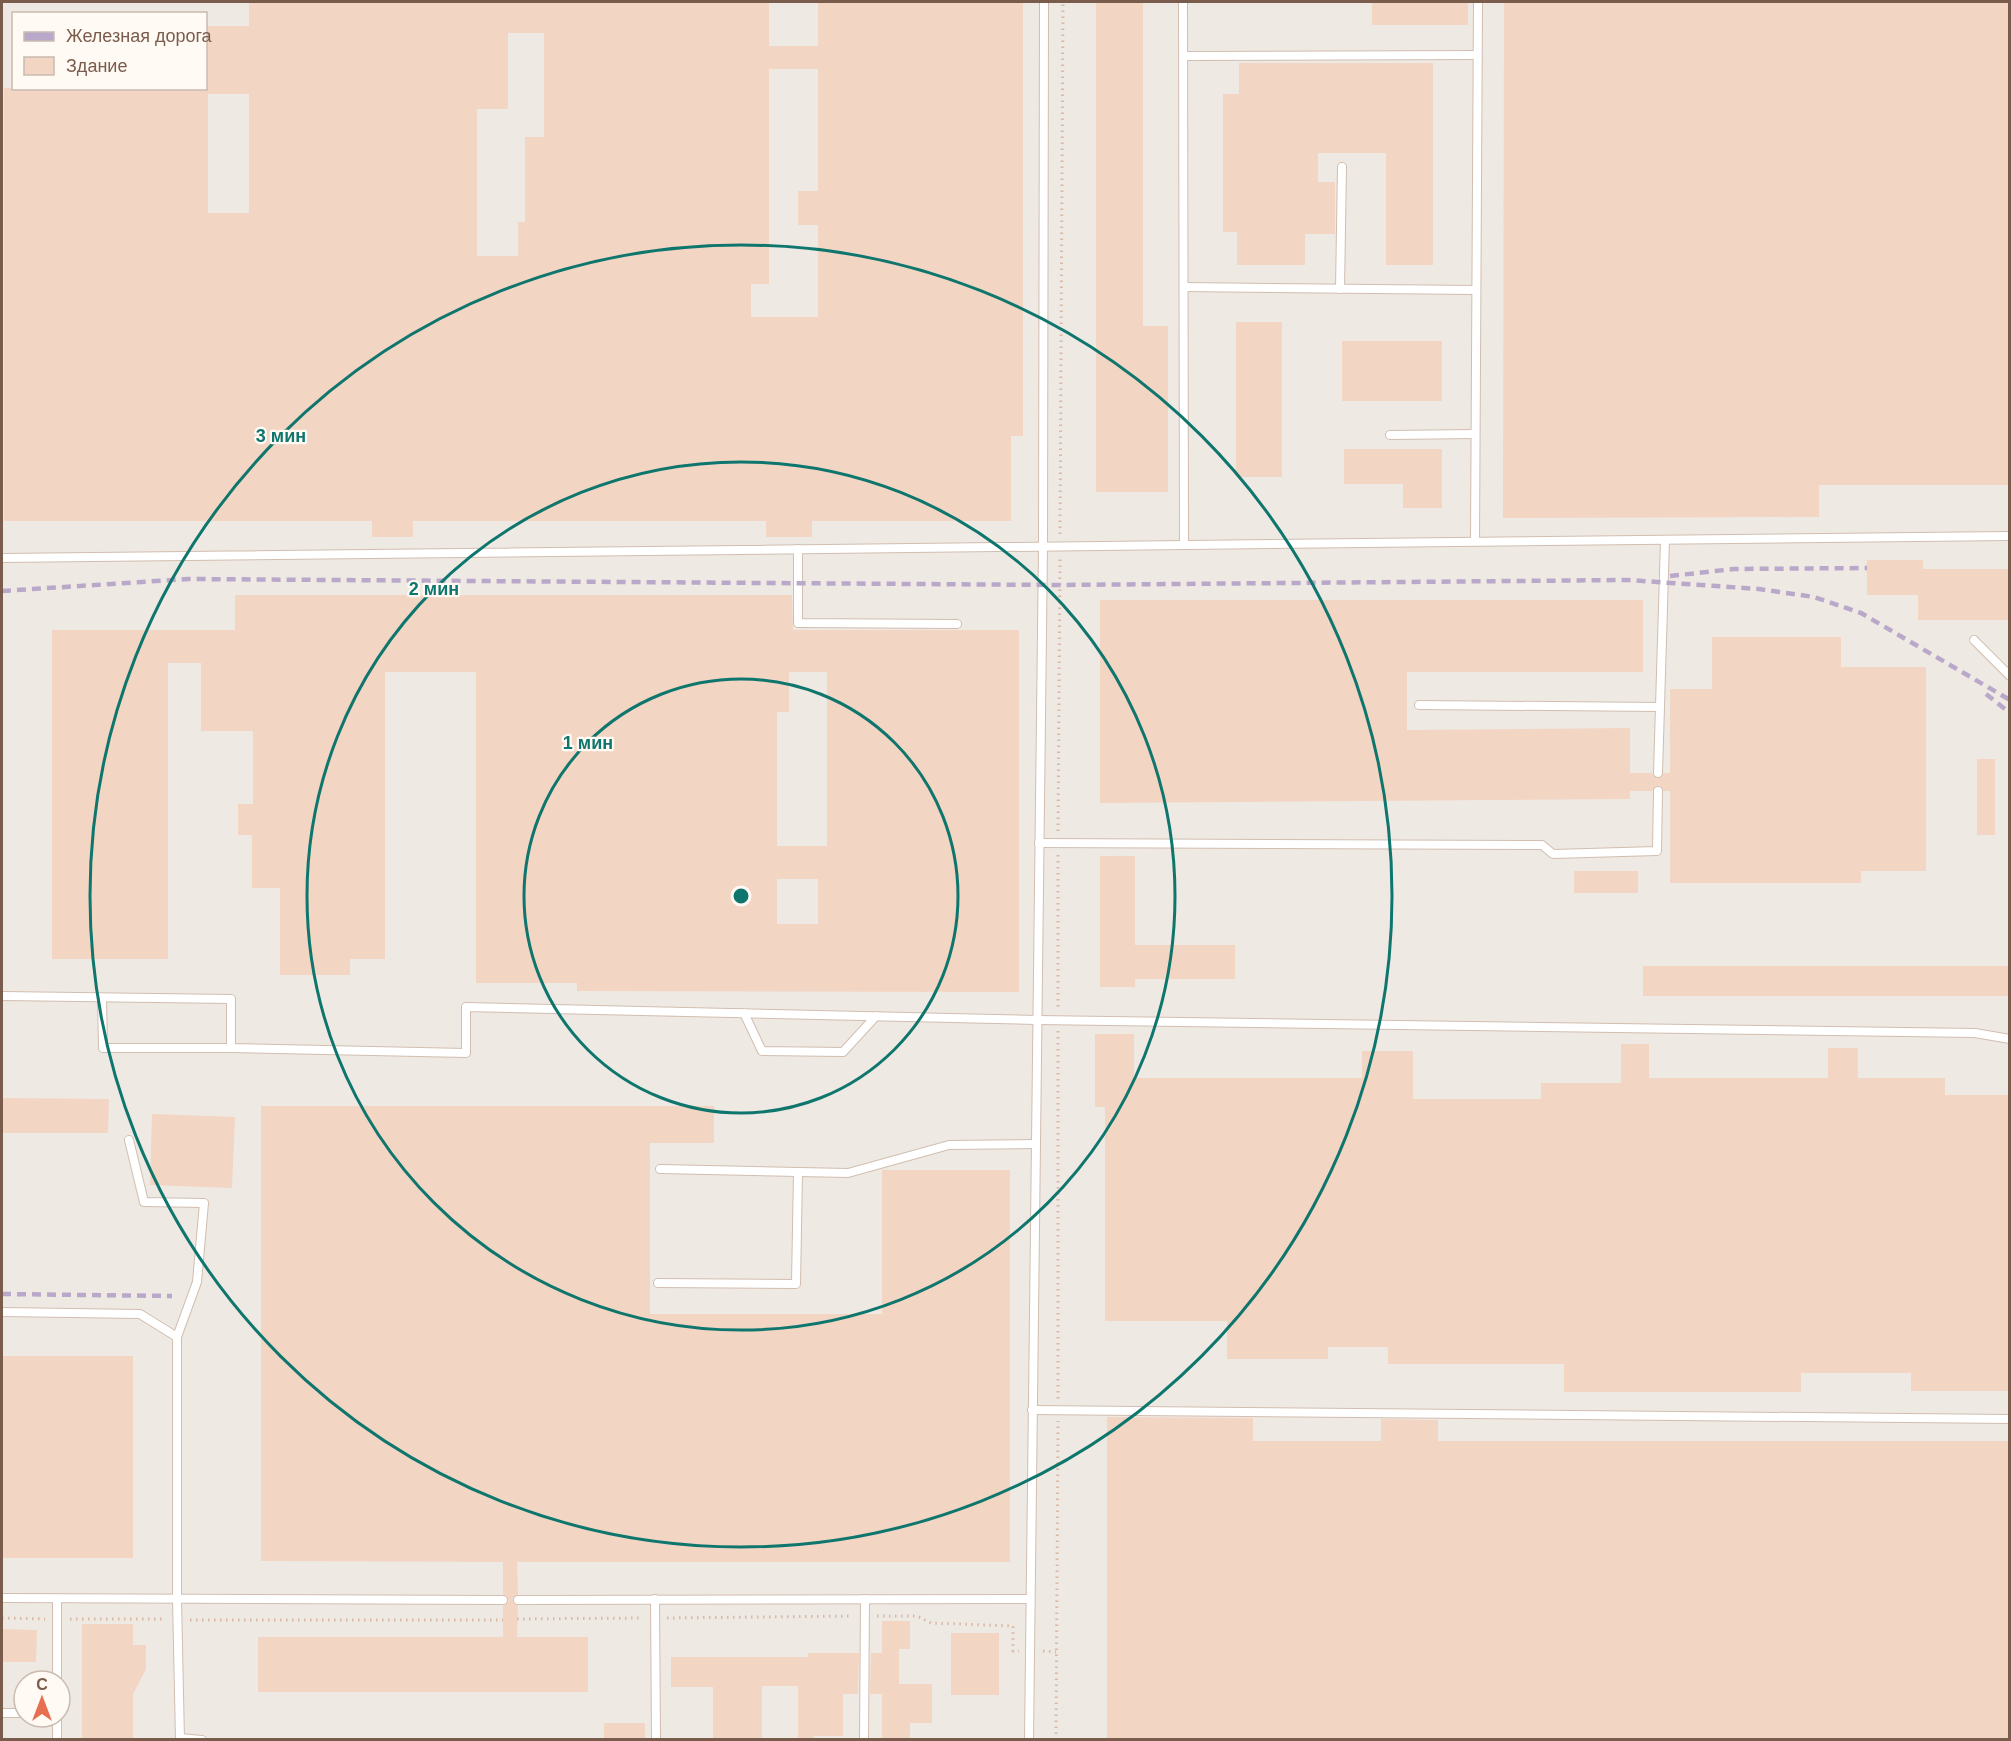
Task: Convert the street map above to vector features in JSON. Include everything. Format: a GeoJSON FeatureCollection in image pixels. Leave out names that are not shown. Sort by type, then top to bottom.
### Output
{"type":"FeatureCollection","features":[{"type":"Feature","properties":{"kind":"lane"},"geometry":{"type":"LineString","coordinates":[[1029,1740],[1043,546],[1044,2]]}},
{"type":"Feature","properties":{"kind":"lane"},"geometry":{"type":"LineString","coordinates":[[1184,2],[1184,544]]}},
{"type":"Feature","properties":{"kind":"lane"},"geometry":{"type":"LineString","coordinates":[[1475,541],[1478,2]]}},
{"type":"Feature","properties":{"kind":"lane"},"geometry":{"type":"LineString","coordinates":[[1184,56],[1477,55]]}},
{"type":"Feature","properties":{"kind":"lane"},"geometry":{"type":"LineString","coordinates":[[1340,288],[1342,167]]}},
{"type":"Feature","properties":{"kind":"lane"},"geometry":{"type":"LineString","coordinates":[[1184,287],[1476,290]]}},
{"type":"Feature","properties":{"kind":"lane"},"geometry":{"type":"LineString","coordinates":[[1390,435],[1475,434]]}},
{"type":"Feature","properties":{"kind":"lane"},"geometry":{"type":"LineString","coordinates":[[2,558],[2010,536]]}},
{"type":"Feature","properties":{"kind":"lane"},"geometry":{"type":"LineString","coordinates":[[1658,773],[1665,540]]}},
{"type":"Feature","properties":{"kind":"lane"},"geometry":{"type":"LineString","coordinates":[[798,549],[798,623],[957,624]]}},
{"type":"Feature","properties":{"kind":"lane"},"geometry":{"type":"LineString","coordinates":[[1974,640],[2010,675]]}},
{"type":"Feature","properties":{"kind":"lane"},"geometry":{"type":"LineString","coordinates":[[1419,705],[1660,707]]}},
{"type":"Feature","properties":{"kind":"lane"},"geometry":{"type":"LineString","coordinates":[[1039,843],[1542,845],[1553,854],[1657,851],[1658,791]]}},
{"type":"Feature","properties":{"kind":"lane"},"geometry":{"type":"LineString","coordinates":[[2,996],[231,999],[231,1048]]}},
{"type":"Feature","properties":{"kind":"lane"},"geometry":{"type":"LineString","coordinates":[[102,998],[103,1048],[466,1053],[466,1007],[1037,1020],[1975,1033],[2010,1039]]}},
{"type":"Feature","properties":{"kind":"lane"},"geometry":{"type":"LineString","coordinates":[[744,1013],[762,1051],[843,1052],[876,1016]]}},
{"type":"Feature","properties":{"kind":"lane"},"geometry":{"type":"LineString","coordinates":[[129,1140],[144,1202],[204,1203],[197,1282],[177,1337],[177,1620],[180,1739],[202,1740]]}},
{"type":"Feature","properties":{"kind":"lane"},"geometry":{"type":"LineString","coordinates":[[660,1169],[848,1173],[949,1145],[1036,1144]]}},
{"type":"Feature","properties":{"kind":"lane"},"geometry":{"type":"LineString","coordinates":[[658,1283],[796,1284],[798,1172]]}},
{"type":"Feature","properties":{"kind":"lane"},"geometry":{"type":"LineString","coordinates":[[2,1312],[140,1314],[177,1337]]}},
{"type":"Feature","properties":{"kind":"lane"},"geometry":{"type":"LineString","coordinates":[[1032,1410],[2010,1419]]}},
{"type":"Feature","properties":{"kind":"lane"},"geometry":{"type":"LineString","coordinates":[[2,1599],[503,1600]]}},
{"type":"Feature","properties":{"kind":"lane"},"geometry":{"type":"LineString","coordinates":[[57,1599],[57,1669]]}},
{"type":"Feature","properties":{"kind":"lane"},"geometry":{"type":"LineString","coordinates":[[655,1599],[656,1740]]}},
{"type":"Feature","properties":{"kind":"lane"},"geometry":{"type":"LineString","coordinates":[[864,1740],[865,1599]]}},
{"type":"Feature","properties":{"kind":"lane"},"geometry":{"type":"LineString","coordinates":[[518,1600],[1030,1599]]}},
{"type":"Feature","properties":{"kind":"path"},"geometry":{"type":"LineString","coordinates":[[1056,1740],[1063,2]]}},
{"type":"Feature","properties":{"kind":"path"},"geometry":{"type":"LineString","coordinates":[[517,1619],[917,1616],[931,1623],[1013,1626],[1013,1651],[1056,1652]]}},
{"type":"Feature","properties":{"kind":"path"},"geometry":{"type":"LineString","coordinates":[[2,1618],[503,1620]]}},
{"type":"Feature","properties":{"kind":"shaded area"},"geometry":{"type":"Polygon","coordinates":[[[2,2],[2009,2],[2009,1739],[2,1739],[2,2]]]}},
{"type":"Feature","properties":{"kind":"building"},"geometry":{"type":"Polygon","coordinates":[[[249,2],[769,2],[769,46],[818,46],[818,2],[1023,2],[1023,436],[1011,436],[1011,521],[812,521],[812,537],[766,537],[766,521],[413,521],[413,537],[372,537],[372,521],[4,521],[4,88],[12,88],[12,90],[207,90],[207,26],[249,26],[249,2]],[[508,33],[508,109],[477,109],[477,256],[518,256],[518,222],[525,222],[525,137],[544,137],[544,33],[508,33]],[[769,69],[769,284],[751,284],[751,317],[818,317],[818,225],[798,225],[798,191],[818,191],[818,69],[769,69]],[[208,94],[208,213],[249,213],[249,94],[208,94]]]}},
{"type":"Feature","properties":{"kind":"building"},"geometry":{"type":"Polygon","coordinates":[[[1096,2],[1143,2],[1143,326],[1168,326],[1168,492],[1096,492],[1096,2]]]}},
{"type":"Feature","properties":{"kind":"building"},"geometry":{"type":"Polygon","coordinates":[[[1372,2],[1468,2],[1468,25],[1372,25],[1372,2]]]}},
{"type":"Feature","properties":{"kind":"building"},"geometry":{"type":"Polygon","coordinates":[[[1504,2],[2010,2],[2010,485],[1819,485],[1819,517],[1503,518],[1504,2]]]}},
{"type":"Feature","properties":{"kind":"building"},"geometry":{"type":"Polygon","coordinates":[[[1239,63],[1433,63],[1433,265],[1386,265],[1386,153],[1318,153],[1318,182],[1335,182],[1335,234],[1305,234],[1305,265],[1237,265],[1237,232],[1223,232],[1223,94],[1239,94],[1239,63]]]}},
{"type":"Feature","properties":{"kind":"building"},"geometry":{"type":"Polygon","coordinates":[[[1236,322],[1282,322],[1282,477],[1236,477],[1236,322]]]}},
{"type":"Feature","properties":{"kind":"building"},"geometry":{"type":"Polygon","coordinates":[[[1342,341],[1442,341],[1442,401],[1342,401],[1342,341]]]}},
{"type":"Feature","properties":{"kind":"building"},"geometry":{"type":"Polygon","coordinates":[[[1344,449],[1442,449],[1442,508],[1403,508],[1403,484],[1344,484],[1344,449]]]}},
{"type":"Feature","properties":{"kind":"building"},"geometry":{"type":"Polygon","coordinates":[[[1867,560],[1923,560],[1923,569],[2010,569],[2010,620],[1918,620],[1918,595],[1867,595],[1867,560]]]}},
{"type":"Feature","properties":{"kind":"building"},"geometry":{"type":"Polygon","coordinates":[[[235,595],[792,595],[793,630],[1019,630],[1019,992],[577,991],[577,983],[476,983],[476,672],[385,672],[385,959],[350,959],[350,975],[280,975],[280,888],[252,888],[252,835],[238,835],[238,804],[253,804],[253,731],[201,731],[201,663],[168,663],[168,959],[52,959],[52,630],[235,630],[235,595]],[[789,672],[789,712],[777,712],[777,846],[827,846],[827,672],[789,672]],[[777,879],[777,924],[818,924],[818,879],[777,879]]]}},
{"type":"Feature","properties":{"kind":"building"},"geometry":{"type":"Polygon","coordinates":[[[1100,600],[1643,600],[1643,672],[1407,672],[1407,730],[1630,728],[1630,773],[1652,773],[1657,779],[1664,773],[1670,773],[1670,689],[1712,689],[1712,637],[1841,637],[1841,667],[1926,667],[1926,871],[1861,871],[1861,883],[1670,883],[1670,791],[1664,791],[1659,785],[1652,791],[1630,791],[1630,799],[1100,803],[1100,600]]]}},
{"type":"Feature","properties":{"kind":"building"},"geometry":{"type":"Polygon","coordinates":[[[1977,759],[1995,759],[1995,835],[1977,835],[1977,759]]]}},
{"type":"Feature","properties":{"kind":"building"},"geometry":{"type":"Polygon","coordinates":[[[1100,856],[1135,856],[1135,945],[1235,945],[1235,979],[1135,979],[1135,987],[1100,987],[1100,856]]]}},
{"type":"Feature","properties":{"kind":"building"},"geometry":{"type":"Polygon","coordinates":[[[1574,871],[1638,871],[1638,893],[1574,893],[1574,871]]]}},
{"type":"Feature","properties":{"kind":"building"},"geometry":{"type":"Polygon","coordinates":[[[1643,966],[2010,966],[2010,996],[1643,996],[1643,966]]]}},
{"type":"Feature","properties":{"kind":"building"},"geometry":{"type":"Polygon","coordinates":[[[1095,1034],[1134,1034],[1134,1078],[1362,1078],[1362,1051],[1413,1051],[1413,1099],[1541,1099],[1541,1083],[1621,1083],[1621,1044],[1649,1044],[1649,1078],[1828,1078],[1828,1048],[1858,1048],[1858,1078],[1945,1078],[1945,1095],[2010,1095],[2010,1391],[1911,1391],[1911,1373],[1801,1373],[1801,1392],[1564,1392],[1564,1364],[1388,1364],[1388,1347],[1328,1347],[1328,1359],[1227,1359],[1227,1321],[1105,1321],[1105,1107],[1095,1107],[1095,1034]]]}},
{"type":"Feature","properties":{"kind":"building"},"geometry":{"type":"Polygon","coordinates":[[[2,1098],[109,1099],[108,1133],[2,1133],[2,1098]]]}},
{"type":"Feature","properties":{"kind":"building"},"geometry":{"type":"Polygon","coordinates":[[[261,1106],[714,1106],[714,1143],[650,1143],[650,1314],[882,1314],[882,1170],[1010,1170],[1010,1562],[517,1562],[518,1594],[512,1599],[518,1606],[517,1637],[588,1637],[588,1692],[258,1692],[258,1637],[503,1637],[503,1606],[509,1601],[503,1594],[503,1562],[261,1561],[261,1106]]]}},
{"type":"Feature","properties":{"kind":"building"},"geometry":{"type":"Polygon","coordinates":[[[152,1114],[235,1117],[232,1188],[150,1185],[152,1114]]]}},
{"type":"Feature","properties":{"kind":"building"},"geometry":{"type":"Polygon","coordinates":[[[2,1356],[133,1356],[133,1558],[2,1558],[2,1356]]]}},
{"type":"Feature","properties":{"kind":"building"},"geometry":{"type":"Polygon","coordinates":[[[1107,1417],[1253,1418],[1253,1441],[1381,1441],[1381,1419],[1438,1420],[1438,1441],[2010,1441],[2010,1740],[1107,1740],[1107,1417]]]}},
{"type":"Feature","properties":{"kind":"building"},"geometry":{"type":"Polygon","coordinates":[[[882,1621],[910,1621],[910,1649],[899,1649],[899,1684],[932,1684],[932,1723],[910,1723],[910,1740],[882,1740],[882,1694],[870,1694],[871,1653],[882,1653],[882,1621]]]}},
{"type":"Feature","properties":{"kind":"building"},"geometry":{"type":"Polygon","coordinates":[[[82,1624],[133,1624],[133,1645],[146,1645],[146,1669],[133,1694],[133,1740],[82,1740],[82,1624]]]}},
{"type":"Feature","properties":{"kind":"building"},"geometry":{"type":"Polygon","coordinates":[[[2,1629],[37,1630],[36,1662],[2,1662],[2,1629]]]}},
{"type":"Feature","properties":{"kind":"building"},"geometry":{"type":"Polygon","coordinates":[[[951,1633],[999,1633],[999,1695],[951,1695],[951,1633]]]}},
{"type":"Feature","properties":{"kind":"building"},"geometry":{"type":"Polygon","coordinates":[[[808,1653],[859,1653],[858,1694],[843,1694],[843,1736],[814,1736],[814,1740],[798,1740],[798,1686],[762,1686],[762,1740],[713,1740],[713,1687],[671,1687],[671,1657],[808,1657],[808,1653]]]}},
{"type":"Feature","properties":{"kind":"building"},"geometry":{"type":"Polygon","coordinates":[[[604,1723],[645,1723],[645,1740],[604,1740],[604,1723]]]}},
{"type":"Feature","properties":{"kind":"railway"},"geometry":{"type":"LineString","coordinates":[[1670,576],[1734,569],[1867,568]]}},
{"type":"Feature","properties":{"kind":"railway"},"geometry":{"type":"LineString","coordinates":[[2,591],[188,579],[1059,585],[1628,580],[1759,589],[1814,597],[1861,613],[2010,700]]}},
{"type":"Feature","properties":{"kind":"railway"},"geometry":{"type":"LineString","coordinates":[[1986,694],[2010,713]]}},
{"type":"Feature","properties":{"kind":"railway"},"geometry":{"type":"LineString","coordinates":[[2,1294],[172,1296]]}}]}
